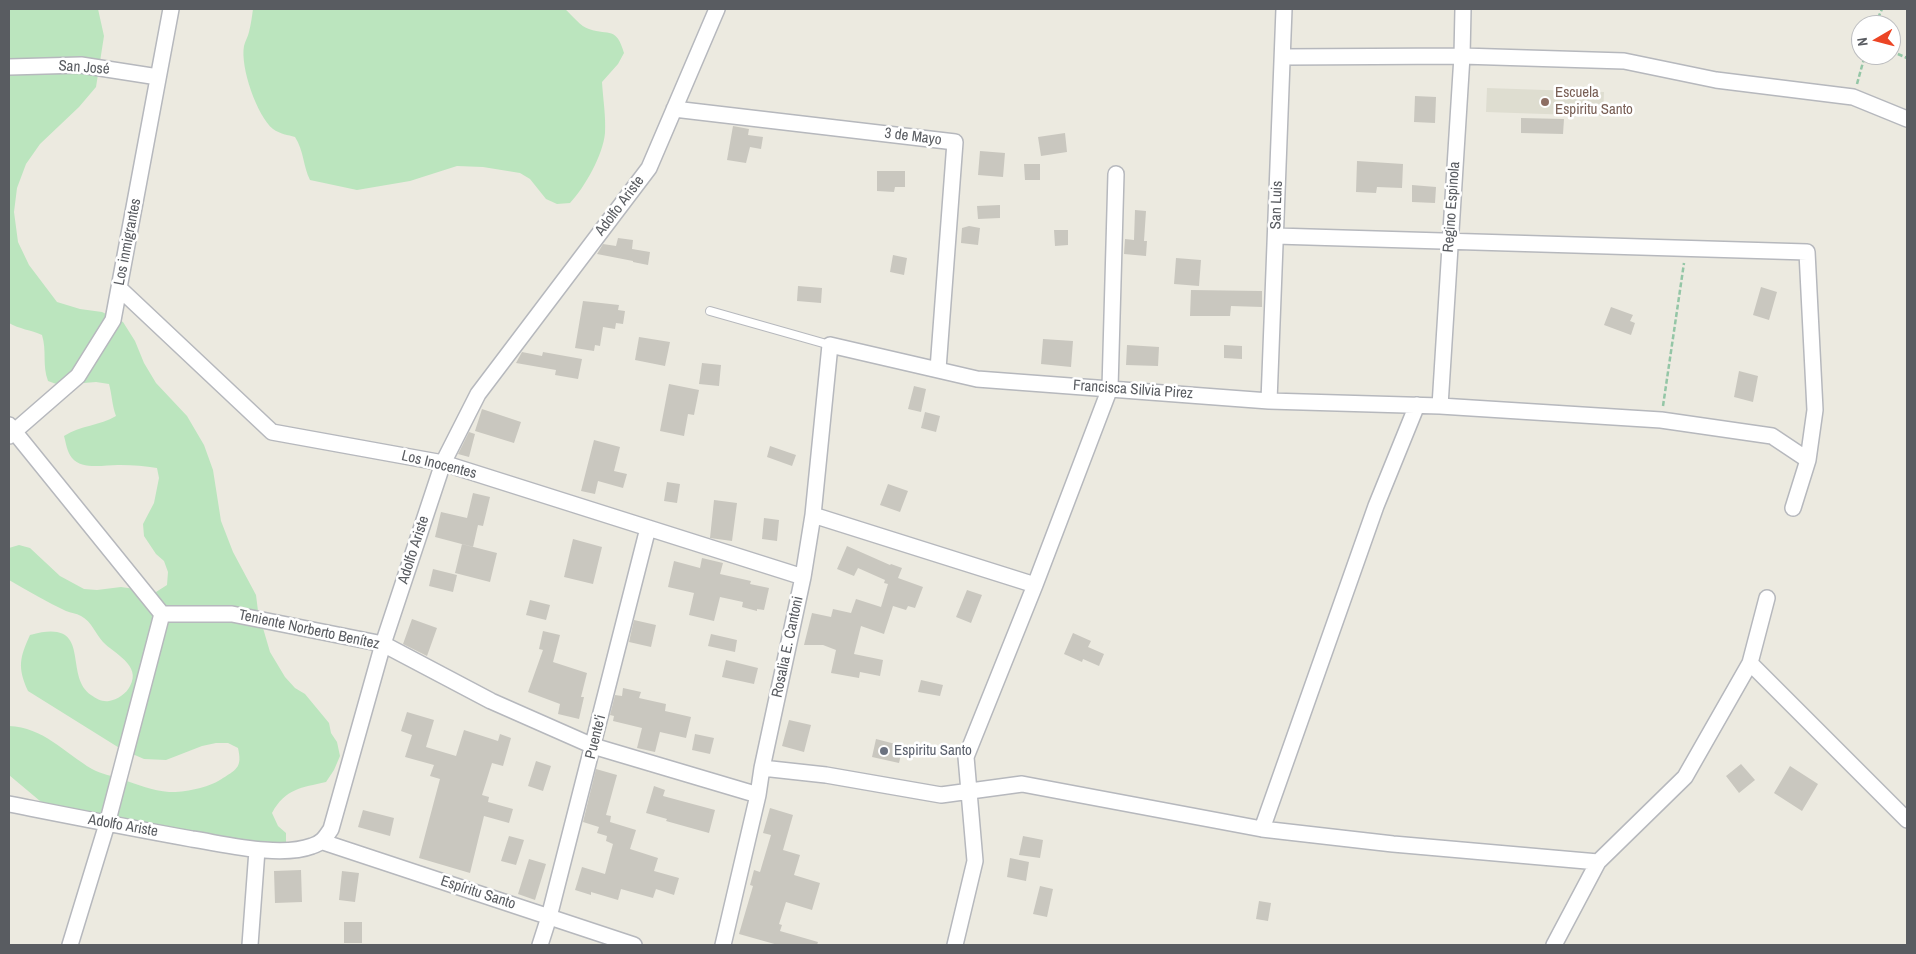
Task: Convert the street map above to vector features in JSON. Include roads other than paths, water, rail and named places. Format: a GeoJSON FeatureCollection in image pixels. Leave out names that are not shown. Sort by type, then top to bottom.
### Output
{"type":"FeatureCollection","features":[{"type":"Feature","properties":{"kind":"street","name":"Los inmigrantes"},"geometry":{"type":"LineString","coordinates":[[10,431],[78,376],[113,320],[171,9]]}},
{"type":"Feature","properties":{"kind":"street","name":"Adolfo Ariste"},"geometry":{"type":"LineString","coordinates":[[9,804],[107,824],[257,850],[286,850],[310,847],[323,842],[331,829],[383,644],[443,463],[478,394],[649,168],[718,9]]}},
{"type":"Feature","properties":{"kind":"street","name":"San Luis"},"geometry":{"type":"LineString","coordinates":[[1270,401],[1284,9]]}},
{"type":"Feature","properties":{"kind":"street","name":"Regino Espinola"},"geometry":{"type":"LineString","coordinates":[[1440,406],[1462,56],[1463,9]]}},
{"type":"Feature","properties":{"kind":"street"},"geometry":{"type":"LineString","coordinates":[[1282,57],[1462,56],[1624,61],[1716,80],[1853,97],[1907,119]]}},
{"type":"Feature","properties":{"kind":"street","name":"San José"},"geometry":{"type":"LineString","coordinates":[[9,67],[81,65],[158,77]]}},
{"type":"Feature","properties":{"kind":"street","name":"3 de Mayo"},"geometry":{"type":"LineString","coordinates":[[674,110],[955,142],[938,369]]}},
{"type":"Feature","properties":{"kind":"street"},"geometry":{"type":"LineString","coordinates":[[955,945],[975,861],[966,757],[1035,585],[1110,388],[1116,174]]}},
{"type":"Feature","properties":{"kind":"street"},"geometry":{"type":"LineString","coordinates":[[1276,236],[1686,250],[1808,252],[1815,410],[1808,460],[1794,508]]}},
{"type":"Feature","properties":{"kind":"street","name":"Los Inocentes"},"geometry":{"type":"LineString","coordinates":[[119,288],[272,432],[443,463],[803,577]]}},
{"type":"Feature","properties":{"kind":"street","name":"Francisca Silvia Pirez"},"geometry":{"type":"LineString","coordinates":[[830,345],[977,379],[1270,401],[1440,406],[1661,420],[1772,436],[1808,460]]}},
{"type":"Feature","properties":{"kind":"street","name":"Rosalia E. Cantoni"},"geometry":{"type":"LineString","coordinates":[[723,945],[758,795],[762,768],[803,577],[813,515],[830,345]]}},
{"type":"Feature","properties":{"kind":"street"},"geometry":{"type":"LineString","coordinates":[[1262,830],[1376,506],[1417,405]]}},
{"type":"Feature","properties":{"kind":"street"},"geometry":{"type":"LineString","coordinates":[[10,431],[162,614],[107,824],[70,945]]}},
{"type":"Feature","properties":{"kind":"street"},"geometry":{"type":"LineString","coordinates":[[813,515],[1035,585]]}},
{"type":"Feature","properties":{"kind":"street","name":"Puente'i"},"geometry":{"type":"LineString","coordinates":[[540,945],[594,746],[648,528]]}},
{"type":"Feature","properties":{"kind":"street"},"geometry":{"type":"LineString","coordinates":[[1554,945],[1598,862],[1685,777],[1750,663],[1767,598]]}},
{"type":"Feature","properties":{"kind":"street","name":"Teniente Norberto Benítez"},"geometry":{"type":"LineString","coordinates":[[162,614],[232,614],[383,644],[491,701],[594,746],[758,795]]}},
{"type":"Feature","properties":{"kind":"street"},"geometry":{"type":"LineString","coordinates":[[1750,663],[1907,820]]}},
{"type":"Feature","properties":{"kind":"street"},"geometry":{"type":"LineString","coordinates":[[762,768],[826,775],[941,795],[1022,784],[1262,830],[1393,844],[1598,862]]}},
{"type":"Feature","properties":{"kind":"street","name":"Espíritu Santo"},"geometry":{"type":"LineString","coordinates":[[323,842],[634,945]]}},
{"type":"Feature","properties":{"kind":"street"},"geometry":{"type":"LineString","coordinates":[[250,945],[257,850]]}},
{"type":"Feature","properties":{"kind":"lane"},"geometry":{"type":"LineString","coordinates":[[710,311],[830,345]]}},
{"type":"Feature","properties":{"kind":"place","name":"Escuela Espiritu Santo"},"geometry":{"type":"Point","coordinates":[1545,102]}},
{"type":"Feature","properties":{"kind":"place","name":"Espiritu Santo"},"geometry":{"type":"Point","coordinates":[884,751]}}]}
